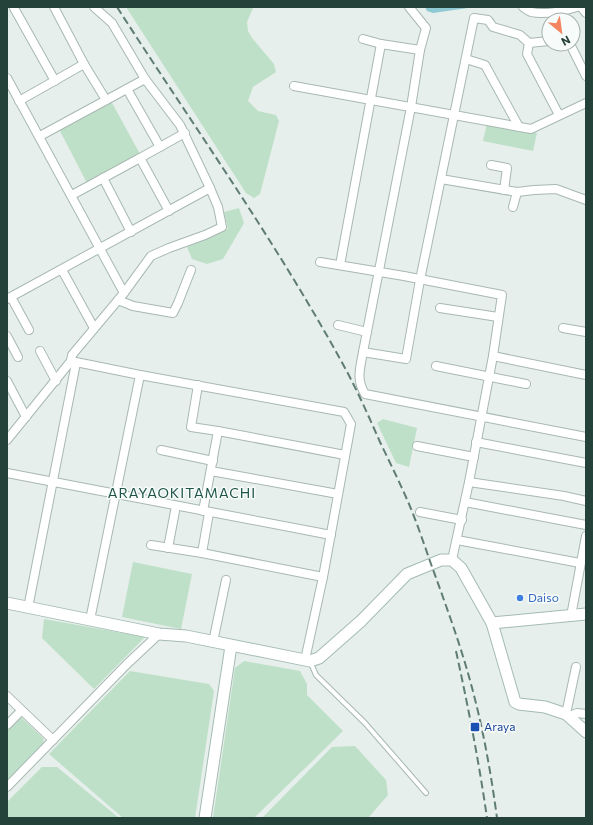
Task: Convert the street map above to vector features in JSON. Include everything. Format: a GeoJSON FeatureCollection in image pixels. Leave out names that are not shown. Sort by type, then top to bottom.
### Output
{"type":"FeatureCollection","features":[{"type":"Feature","properties":{"kind":"street"},"geometry":{"type":"LineString","coordinates":[[54,7],[84,64],[106,100]]}},
{"type":"Feature","properties":{"kind":"street"},"geometry":{"type":"LineString","coordinates":[[28,608],[54,482],[74,362],[72,355],[124,293],[150,256],[222,227],[218,207],[185,133],[172,113],[145,79],[112,23],[94,7]]}},
{"type":"Feature","properties":{"kind":"street"},"geometry":{"type":"LineString","coordinates":[[409,7],[416,11],[426,28],[420,50],[411,107],[358,377],[361,387],[365,394],[481,418],[586,437]]}},
{"type":"Feature","properties":{"kind":"street"},"geometry":{"type":"LineString","coordinates":[[523,7],[531,12],[552,12],[577,7]]}},
{"type":"Feature","properties":{"kind":"street"},"geometry":{"type":"LineString","coordinates":[[581,7],[586,13]]}},
{"type":"Feature","properties":{"kind":"street"},"geometry":{"type":"LineString","coordinates":[[12,9],[55,81]]}},
{"type":"Feature","properties":{"kind":"street"},"geometry":{"type":"LineString","coordinates":[[363,352],[406,360],[420,280],[474,18],[488,20],[493,26],[520,34],[529,43]]}},
{"type":"Feature","properties":{"kind":"street"},"geometry":{"type":"LineString","coordinates":[[363,39],[381,44],[420,50]]}},
{"type":"Feature","properties":{"kind":"street"},"geometry":{"type":"LineString","coordinates":[[529,43],[541,42]]}},
{"type":"Feature","properties":{"kind":"street"},"geometry":{"type":"LineString","coordinates":[[529,43],[527,54],[559,115]]}},
{"type":"Feature","properties":{"kind":"street"},"geometry":{"type":"LineString","coordinates":[[340,265],[381,44]]}},
{"type":"Feature","properties":{"kind":"street"},"geometry":{"type":"LineString","coordinates":[[574,52],[586,76]]}},
{"type":"Feature","properties":{"kind":"street"},"geometry":{"type":"LineString","coordinates":[[466,59],[485,65],[518,127]]}},
{"type":"Feature","properties":{"kind":"street"},"geometry":{"type":"LineString","coordinates":[[19,101],[84,64]]}},
{"type":"Feature","properties":{"kind":"street"},"geometry":{"type":"LineString","coordinates":[[7,78],[40,136],[124,293]]}},
{"type":"Feature","properties":{"kind":"street"},"geometry":{"type":"LineString","coordinates":[[40,136],[145,79]]}},
{"type":"Feature","properties":{"kind":"street"},"geometry":{"type":"LineString","coordinates":[[294,86],[531,129],[586,102]]}},
{"type":"Feature","properties":{"kind":"street"},"geometry":{"type":"LineString","coordinates":[[127,89],[160,147]]}},
{"type":"Feature","properties":{"kind":"street"},"geometry":{"type":"LineString","coordinates":[[72,195],[185,133]]}},
{"type":"Feature","properties":{"kind":"street"},"geometry":{"type":"LineString","coordinates":[[140,158],[169,211]]}},
{"type":"Feature","properties":{"kind":"street"},"geometry":{"type":"LineString","coordinates":[[491,165],[507,168],[504,190]]}},
{"type":"Feature","properties":{"kind":"street"},"geometry":{"type":"LineString","coordinates":[[103,178],[131,232]]}},
{"type":"Feature","properties":{"kind":"street"},"geometry":{"type":"LineString","coordinates":[[441,178],[516,192],[556,190],[586,200]]}},
{"type":"Feature","properties":{"kind":"street"},"geometry":{"type":"LineString","coordinates":[[29,330],[9,298],[210,188]]}},
{"type":"Feature","properties":{"kind":"street"},"geometry":{"type":"LineString","coordinates":[[513,208],[516,192]]}},
{"type":"Feature","properties":{"kind":"street"},"geometry":{"type":"LineString","coordinates":[[320,262],[502,295],[474,457],[462,520],[452,560]]}},
{"type":"Feature","properties":{"kind":"street"},"geometry":{"type":"LineString","coordinates":[[62,270],[94,328]]}},
{"type":"Feature","properties":{"kind":"street"},"geometry":{"type":"LineString","coordinates":[[118,300],[133,306],[173,313],[191,270]]}},
{"type":"Feature","properties":{"kind":"street"},"geometry":{"type":"LineString","coordinates":[[440,308],[498,317]]}},
{"type":"Feature","properties":{"kind":"street"},"geometry":{"type":"LineString","coordinates":[[338,325],[367,332]]}},
{"type":"Feature","properties":{"kind":"street"},"geometry":{"type":"LineString","coordinates":[[563,328],[586,332]]}},
{"type":"Feature","properties":{"kind":"street"},"geometry":{"type":"LineString","coordinates":[[7,336],[18,357]]}},
{"type":"Feature","properties":{"kind":"street"},"geometry":{"type":"LineString","coordinates":[[40,351],[56,381]]}},
{"type":"Feature","properties":{"kind":"street"},"geometry":{"type":"LineString","coordinates":[[492,356],[586,375]]}},
{"type":"Feature","properties":{"kind":"street"},"geometry":{"type":"LineString","coordinates":[[74,362],[344,412],[351,424],[308,660]]}},
{"type":"Feature","properties":{"kind":"street"},"geometry":{"type":"LineString","coordinates":[[7,440],[56,381],[74,362]]}},
{"type":"Feature","properties":{"kind":"street"},"geometry":{"type":"LineString","coordinates":[[436,366],[526,384]]}},
{"type":"Feature","properties":{"kind":"street"},"geometry":{"type":"LineString","coordinates":[[90,620],[140,375]]}},
{"type":"Feature","properties":{"kind":"street"},"geometry":{"type":"LineString","coordinates":[[7,381],[26,417]]}},
{"type":"Feature","properties":{"kind":"street"},"geometry":{"type":"LineString","coordinates":[[198,385],[191,426],[345,455]]}},
{"type":"Feature","properties":{"kind":"street"},"geometry":{"type":"LineString","coordinates":[[202,553],[206,512],[218,432]]}},
{"type":"Feature","properties":{"kind":"street"},"geometry":{"type":"LineString","coordinates":[[476,442],[586,462]]}},
{"type":"Feature","properties":{"kind":"street"},"geometry":{"type":"LineString","coordinates":[[417,446],[474,457]]}},
{"type":"Feature","properties":{"kind":"street"},"geometry":{"type":"LineString","coordinates":[[161,450],[213,461]]}},
{"type":"Feature","properties":{"kind":"street"},"geometry":{"type":"LineString","coordinates":[[212,471],[338,494]]}},
{"type":"Feature","properties":{"kind":"street"},"geometry":{"type":"LineString","coordinates":[[7,473],[331,535]]}},
{"type":"Feature","properties":{"kind":"street"},"geometry":{"type":"LineString","coordinates":[[469,482],[564,496],[586,501]]}},
{"type":"Feature","properties":{"kind":"street"},"geometry":{"type":"LineString","coordinates":[[465,502],[586,525]]}},
{"type":"Feature","properties":{"kind":"street"},"geometry":{"type":"LineString","coordinates":[[168,548],[176,506]]}},
{"type":"Feature","properties":{"kind":"street"},"geometry":{"type":"LineString","coordinates":[[420,512],[462,520]]}},
{"type":"Feature","properties":{"kind":"street"},"geometry":{"type":"LineString","coordinates":[[571,616],[586,536]]}},
{"type":"Feature","properties":{"kind":"street"},"geometry":{"type":"LineString","coordinates":[[457,540],[580,564]]}},
{"type":"Feature","properties":{"kind":"street"},"geometry":{"type":"LineString","coordinates":[[151,545],[202,553],[323,577]]}},
{"type":"Feature","properties":{"kind":"street"},"geometry":{"type":"LineString","coordinates":[[7,603],[159,634],[186,636],[308,660],[319,658],[356,625],[407,574],[441,560],[452,560],[461,568],[492,623],[515,702],[519,704],[545,707],[568,715],[586,732]]}},
{"type":"Feature","properties":{"kind":"street"},"geometry":{"type":"LineString","coordinates":[[213,642],[226,580]]}},
{"type":"Feature","properties":{"kind":"street"},"geometry":{"type":"LineString","coordinates":[[492,623],[586,614]]}},
{"type":"Feature","properties":{"kind":"street"},"geometry":{"type":"LineString","coordinates":[[7,787],[127,664],[159,634]]}},
{"type":"Feature","properties":{"kind":"street"},"geometry":{"type":"LineString","coordinates":[[205,818],[231,646]]}},
{"type":"Feature","properties":{"kind":"street"},"geometry":{"type":"LineString","coordinates":[[568,715],[576,667]]}},
{"type":"Feature","properties":{"kind":"street"},"geometry":{"type":"LineString","coordinates":[[7,696],[52,740]]}},
{"type":"Feature","properties":{"kind":"street"},"geometry":{"type":"LineString","coordinates":[[7,725],[21,711]]}},
{"type":"Feature","properties":{"kind":"street"},"geometry":{"type":"LineString","coordinates":[[568,715],[577,713],[586,714]]}},
{"type":"Feature","properties":{"kind":"lane"},"geometry":{"type":"LineString","coordinates":[[308,660],[316,676],[366,723],[426,793]]}},
{"type":"Feature","properties":{"kind":"green space"},"geometry":{"type":"Polygon","coordinates":[[[126,7],[258,7],[253,8],[247,22],[248,31],[274,64],[276,72],[253,87],[248,101],[258,111],[276,115],[279,121],[260,194],[254,198],[246,193],[126,7]]]}},
{"type":"Feature","properties":{"kind":"green space"},"geometry":{"type":"Polygon","coordinates":[[[111,101],[140,154],[87,183],[59,129],[111,101]]]}},
{"type":"Feature","properties":{"kind":"green space"},"geometry":{"type":"Polygon","coordinates":[[[487,123],[537,133],[533,151],[483,141],[487,123]]]}},
{"type":"Feature","properties":{"kind":"green space"},"geometry":{"type":"Polygon","coordinates":[[[239,208],[244,223],[223,259],[207,264],[192,259],[187,247],[228,229],[224,212],[239,208]]]}},
{"type":"Feature","properties":{"kind":"green space"},"geometry":{"type":"Polygon","coordinates":[[[383,419],[417,428],[409,467],[396,463],[377,423],[383,419]]]}},
{"type":"Feature","properties":{"kind":"green space"},"geometry":{"type":"Polygon","coordinates":[[[133,562],[192,574],[181,629],[122,617],[133,562]]]}},
{"type":"Feature","properties":{"kind":"green space"},"geometry":{"type":"Polygon","coordinates":[[[44,619],[145,637],[94,689],[42,638],[44,619]]]}},
{"type":"Feature","properties":{"kind":"green space"},"geometry":{"type":"Polygon","coordinates":[[[244,661],[300,671],[307,684],[307,695],[343,731],[254,818],[213,818],[235,668],[244,661]]]}},
{"type":"Feature","properties":{"kind":"green space"},"geometry":{"type":"Polygon","coordinates":[[[130,671],[209,684],[214,691],[195,818],[123,818],[49,754],[130,671]]]}},
{"type":"Feature","properties":{"kind":"green space"},"geometry":{"type":"Polygon","coordinates":[[[17,718],[22,718],[43,738],[44,744],[7,780],[7,729],[17,718]]]}},
{"type":"Feature","properties":{"kind":"green space"},"geometry":{"type":"Polygon","coordinates":[[[355,746],[386,780],[388,795],[368,818],[262,818],[332,747],[355,746]]]}},
{"type":"Feature","properties":{"kind":"green space"},"geometry":{"type":"Polygon","coordinates":[[[42,767],[57,767],[119,818],[7,818],[7,802],[42,767]]]}},
{"type":"Feature","properties":{"kind":"water"},"geometry":{"type":"Polygon","coordinates":[[[425,7],[475,7],[433,13],[427,11],[425,7]]]}},
{"type":"Feature","properties":{"kind":"railway"},"geometry":{"type":"LineString","coordinates":[[117,7],[292,276],[345,368],[402,488],[412,511],[467,669],[483,734],[497,818]]}},
{"type":"Feature","properties":{"kind":"railway"},"geometry":{"type":"LineString","coordinates":[[456,651],[473,734],[487,818]]}},
{"type":"Feature","properties":{"kind":"place","name":"Daiso"},"geometry":{"type":"Point","coordinates":[520,598]}},
{"type":"Feature","properties":{"kind":"place","name":"Araya"},"geometry":{"type":"Point","coordinates":[475,727]}},
{"type":"Feature","properties":{"kind":"district","name":"ARAYAOKITAMACHI"},"geometry":{"type":"Point","coordinates":[182,493]}}]}
